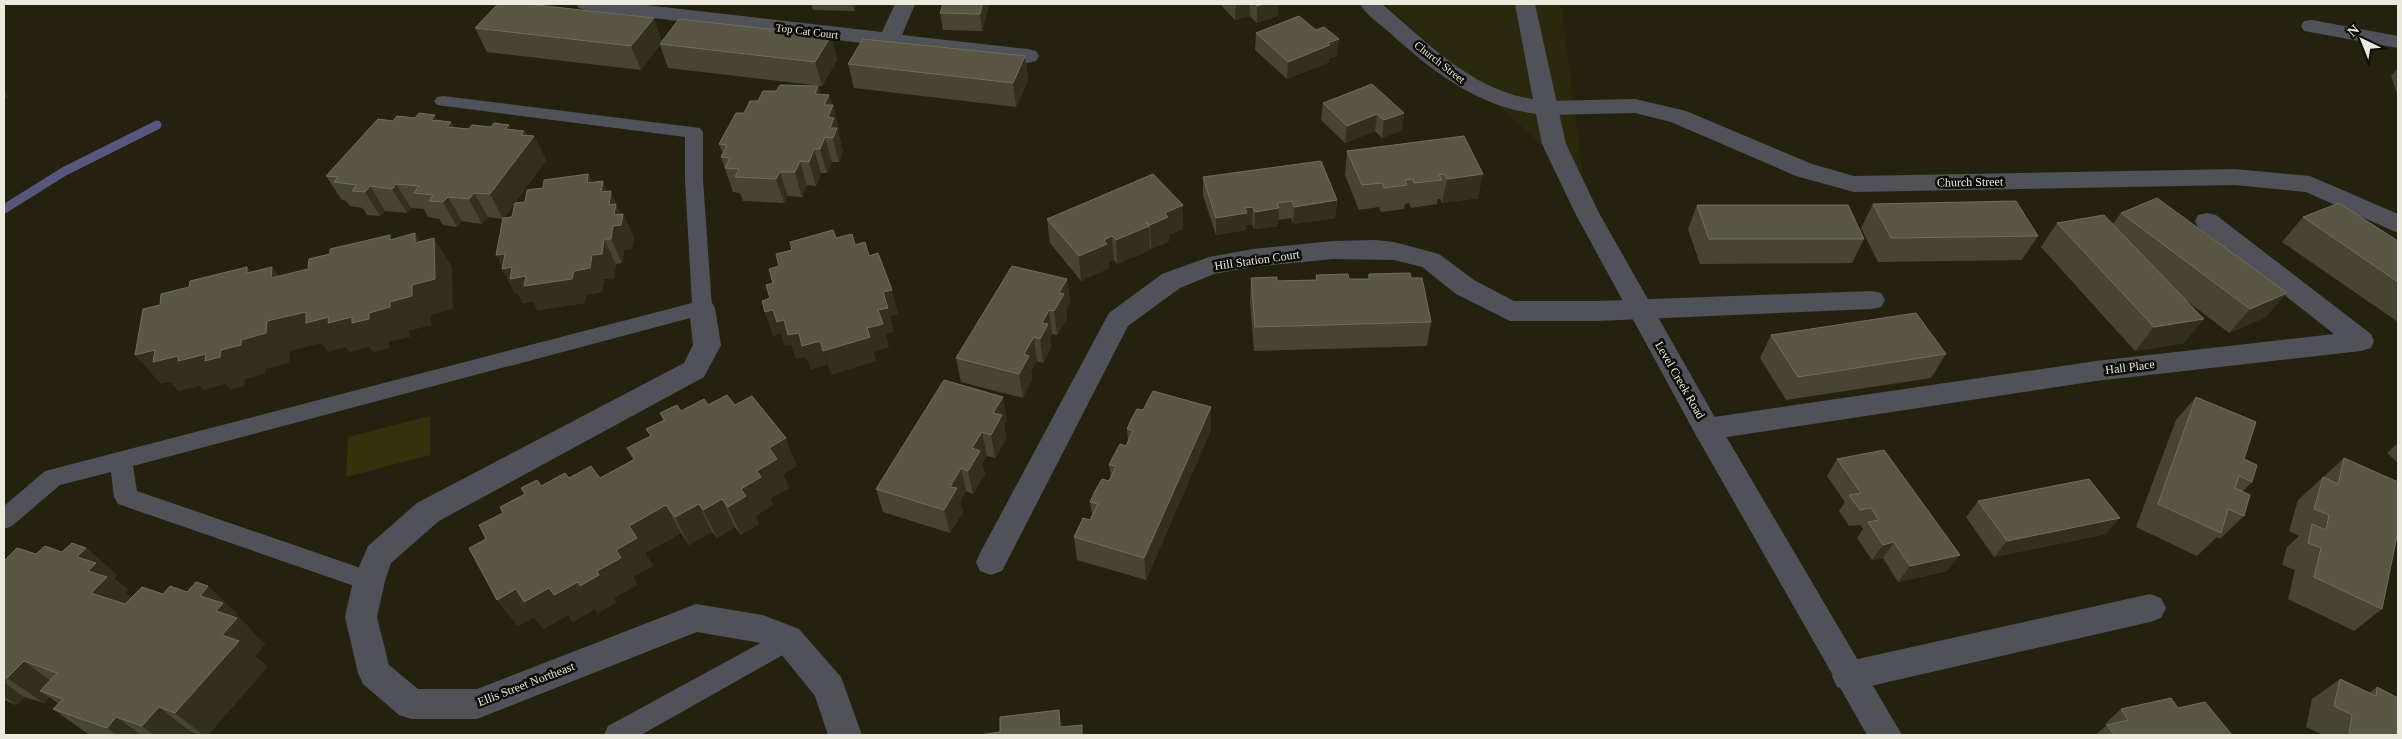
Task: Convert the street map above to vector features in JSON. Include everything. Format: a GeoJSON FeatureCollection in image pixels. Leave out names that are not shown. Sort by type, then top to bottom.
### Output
{"type":"FeatureCollection","features":[{"type":"Feature","properties":{"kind":"street","name":"Top Cat Court"},"geometry":{"type":"LineString","coordinates":[[586,4],[1028,56]]}},
{"type":"Feature","properties":{"kind":"street"},"geometry":{"type":"LineString","coordinates":[[889,41],[905,4]]}},
{"type":"Feature","properties":{"kind":"street","name":"Church Street"},"geometry":{"type":"LineString","coordinates":[[1370,4],[1427,53],[1469,84],[1532,106],[1635,106],[1678,116],[1804,170],[1854,184],[2235,177],[2310,184],[2382,215],[2398,225]]}},
{"type":"Feature","properties":{"kind":"street","name":"Level Creek Road"},"geometry":{"type":"LineString","coordinates":[[1525,4],[1532,106],[1554,144],[1587,213],[1639,308],[1885,735]]}},
{"type":"Feature","properties":{"kind":"street"},"geometry":{"type":"LineString","coordinates":[[2312,26],[2398,42]]}},
{"type":"Feature","properties":{"kind":"street","name":"Hall Place"},"geometry":{"type":"LineString","coordinates":[[1707,429],[2096,371],[2360,341],[2207,221]]}},
{"type":"Feature","properties":{"kind":"street","name":"Hill Station Court"},"geometry":{"type":"LineString","coordinates":[[991,562],[1118,320],[1171,281],[1209,266],[1252,258],[1333,250],[1375,249],[1430,260],[1465,287],[1510,311],[1597,311],[1872,300]]}},
{"type":"Feature","properties":{"kind":"street","name":"Ellis Street Northeast"},"geometry":{"type":"LineString","coordinates":[[702,308],[707,345],[694,370],[428,512],[379,555],[369,581],[361,617],[375,673],[411,704],[477,704],[696,618],[762,628],[788,639],[829,688],[845,735]]}},
{"type":"Feature","properties":{"kind":"street"},"geometry":{"type":"LineString","coordinates":[[1850,676],[2150,608]]}},
{"type":"Feature","properties":{"kind":"lane"},"geometry":{"type":"LineString","coordinates":[[4,519],[53,478],[702,308],[694,180],[694,132],[443,100]]}},
{"type":"Feature","properties":{"kind":"lane"},"geometry":{"type":"LineString","coordinates":[[121,460],[126,497],[369,581]]}},
{"type":"Feature","properties":{"kind":"lane"},"geometry":{"type":"LineString","coordinates":[[617,735],[788,639]]}},
{"type":"Feature","properties":{"kind":"shaded area"},"geometry":{"type":"Polygon","coordinates":[[[1386,4],[1561,4],[1584,183],[1386,4]]]}},
{"type":"Feature","properties":{"kind":"shaded area"},"geometry":{"type":"Polygon","coordinates":[[[430,416],[430,455],[346,477],[348,437],[430,416]]]}},
{"type":"Feature","properties":{"kind":"building"},"geometry":{"type":"Polygon","coordinates":[[[498,4],[527,4],[654,18],[631,46],[475,28],[498,4]]]}},
{"type":"Feature","properties":{"kind":"building"},"geometry":{"type":"Polygon","coordinates":[[[943,4],[982,4],[980,14],[940,13],[943,4]]]}},
{"type":"Feature","properties":{"kind":"building"},"geometry":{"type":"Polygon","coordinates":[[[1299,16],[1316,30],[1324,27],[1339,39],[1328,43],[1330,45],[1288,62],[1256,33],[1299,16]]]}},
{"type":"Feature","properties":{"kind":"building"},"geometry":{"type":"Polygon","coordinates":[[[679,19],[831,36],[815,62],[660,44],[679,19]]]}},
{"type":"Feature","properties":{"kind":"building"},"geometry":{"type":"Polygon","coordinates":[[[863,39],[1025,56],[1013,83],[848,64],[863,39]]]}},
{"type":"Feature","properties":{"kind":"building"},"geometry":{"type":"Polygon","coordinates":[[[1372,84],[1404,113],[1384,120],[1377,114],[1347,126],[1323,103],[1372,84]]]}},
{"type":"Feature","properties":{"kind":"building"},"geometry":{"type":"Polygon","coordinates":[[[780,85],[818,86],[815,94],[829,95],[824,105],[833,105],[828,117],[834,118],[830,128],[837,128],[833,138],[825,137],[820,149],[814,149],[809,162],[800,161],[795,172],[780,172],[776,179],[735,177],[739,169],[725,168],[730,158],[721,157],[727,145],[719,144],[736,113],[744,113],[750,101],[758,101],[763,91],[776,91],[780,85]]]}},
{"type":"Feature","properties":{"kind":"building"},"geometry":{"type":"Polygon","coordinates":[[[419,113],[435,115],[431,120],[451,122],[447,127],[469,129],[472,125],[491,127],[494,123],[509,125],[505,129],[524,131],[521,135],[534,136],[490,194],[474,193],[469,199],[448,197],[443,202],[429,201],[433,195],[414,193],[419,186],[396,184],[392,189],[370,186],[365,192],[352,191],[357,185],[334,182],[338,177],[326,176],[378,119],[393,121],[397,116],[415,118],[419,113]]]}},
{"type":"Feature","properties":{"kind":"building"},"geometry":{"type":"Polygon","coordinates":[[[1464,136],[1483,174],[1447,179],[1445,174],[1439,175],[1442,180],[1414,183],[1413,179],[1405,180],[1407,185],[1384,188],[1382,183],[1362,185],[1347,151],[1464,136]]]}},
{"type":"Feature","properties":{"kind":"building"},"geometry":{"type":"Polygon","coordinates":[[[1321,161],[1337,200],[1294,207],[1292,201],[1277,203],[1279,208],[1255,212],[1253,207],[1245,208],[1247,213],[1216,218],[1203,177],[1321,161]]]}},
{"type":"Feature","properties":{"kind":"building"},"geometry":{"type":"Polygon","coordinates":[[[588,174],[587,183],[603,181],[601,192],[611,191],[609,205],[616,204],[614,215],[623,214],[621,225],[613,226],[611,239],[604,239],[602,254],[592,255],[590,268],[574,271],[572,279],[524,286],[526,276],[510,279],[512,267],[502,269],[505,254],[496,255],[503,218],[512,217],[515,203],[525,202],[527,190],[543,188],[544,180],[588,174]]]}},
{"type":"Feature","properties":{"kind":"building"},"geometry":{"type":"Polygon","coordinates":[[[1153,174],[1183,205],[1165,213],[1168,217],[1150,225],[1145,222],[1149,226],[1116,240],[1112,236],[1104,240],[1107,244],[1079,256],[1047,219],[1153,174]]]}},
{"type":"Feature","properties":{"kind":"building"},"geometry":{"type":"Polygon","coordinates":[[[2157,198],[2287,293],[2250,309],[2121,213],[2157,198]]]}},
{"type":"Feature","properties":{"kind":"building"},"geometry":{"type":"Polygon","coordinates":[[[2016,201],[2038,236],[1891,238],[1873,204],[2016,201]]]}},
{"type":"Feature","properties":{"kind":"building"},"geometry":{"type":"Polygon","coordinates":[[[2339,203],[2398,241],[2398,282],[2303,217],[2339,203]]]}},
{"type":"Feature","properties":{"kind":"building"},"geometry":{"type":"Polygon","coordinates":[[[1697,205],[1848,205],[1864,239],[1709,239],[1697,205]]]}},
{"type":"Feature","properties":{"kind":"building"},"geometry":{"type":"Polygon","coordinates":[[[2104,215],[2204,319],[2154,327],[2057,223],[2104,215]]]}},
{"type":"Feature","properties":{"kind":"building"},"geometry":{"type":"Polygon","coordinates":[[[833,230],[836,238],[852,234],[855,245],[865,242],[869,256],[878,253],[892,290],[883,292],[888,308],[878,310],[883,324],[867,328],[870,337],[823,351],[820,341],[802,346],[799,333],[788,335],[784,320],[777,322],[773,310],[765,312],[762,301],[770,298],[766,285],[773,283],[769,269],[779,266],[776,254],[792,250],[790,242],[833,230]]]}},
{"type":"Feature","properties":{"kind":"building"},"geometry":{"type":"Polygon","coordinates":[[[415,233],[415,243],[434,238],[435,279],[412,285],[412,296],[390,302],[390,307],[369,313],[369,319],[352,323],[352,317],[328,323],[329,317],[306,323],[306,312],[267,321],[266,333],[241,340],[241,345],[221,350],[220,357],[205,361],[206,354],[178,361],[178,356],[153,362],[155,350],[135,355],[143,309],[160,305],[161,294],[189,287],[190,281],[247,267],[247,273],[272,267],[271,278],[308,269],[309,259],[330,254],[330,249],[390,235],[390,240],[415,233]]]}},
{"type":"Feature","properties":{"kind":"building"},"geometry":{"type":"Polygon","coordinates":[[[1012,266],[1067,279],[1059,293],[1064,294],[1054,311],[1049,310],[1042,323],[1048,324],[1040,339],[1034,337],[1024,354],[1029,356],[1019,374],[956,358],[1012,266]]]}},
{"type":"Feature","properties":{"kind":"building"},"geometry":{"type":"Polygon","coordinates":[[[1410,273],[1411,278],[1422,278],[1431,322],[1255,327],[1251,278],[1277,277],[1277,281],[1317,280],[1316,275],[1348,274],[1349,279],[1369,279],[1369,274],[1410,273]]]}},
{"type":"Feature","properties":{"kind":"building"},"geometry":{"type":"Polygon","coordinates":[[[1916,313],[1946,354],[1798,377],[1771,335],[1916,313]]]}},
{"type":"Feature","properties":{"kind":"building"},"geometry":{"type":"Polygon","coordinates":[[[944,380],[1003,397],[993,413],[1002,415],[991,435],[982,432],[972,448],[980,451],[968,471],[961,468],[950,487],[957,488],[944,510],[876,489],[944,380]]]}},
{"type":"Feature","properties":{"kind":"building"},"geometry":{"type":"Polygon","coordinates":[[[1153,391],[1211,407],[1144,558],[1074,537],[1083,518],[1090,520],[1098,504],[1090,502],[1095,491],[1102,479],[1109,481],[1116,466],[1109,465],[1120,444],[1126,446],[1133,430],[1127,429],[1131,420],[1137,409],[1143,410],[1153,391]]]}},
{"type":"Feature","properties":{"kind":"building"},"geometry":{"type":"Polygon","coordinates":[[[727,395],[735,405],[752,396],[786,438],[769,448],[777,459],[757,471],[761,477],[741,489],[746,496],[728,507],[722,499],[703,510],[699,504],[675,517],[666,505],[629,526],[637,538],[616,550],[621,558],[597,571],[599,575],[580,586],[578,582],[554,595],[549,588],[524,602],[516,589],[497,600],[469,548],[486,539],[479,525],[503,513],[500,507],[525,494],[521,488],[537,480],[541,486],[565,473],[569,478],[591,466],[600,478],[635,459],[627,448],[651,436],[646,429],[665,420],[660,413],[677,405],[681,411],[704,399],[708,405],[727,395]]]}},
{"type":"Feature","properties":{"kind":"building"},"geometry":{"type":"Polygon","coordinates":[[[2196,397],[2256,422],[2244,459],[2257,465],[2252,482],[2239,476],[2235,488],[2250,495],[2244,516],[2228,509],[2221,533],[2158,504],[2196,397]]]}},
{"type":"Feature","properties":{"kind":"building"},"geometry":{"type":"Polygon","coordinates":[[[1884,450],[1960,555],[1910,566],[1894,542],[1883,545],[1868,522],[1879,520],[1871,508],[1860,510],[1849,495],[1861,493],[1837,459],[1884,450]]]}},
{"type":"Feature","properties":{"kind":"building"},"geometry":{"type":"Polygon","coordinates":[[[2344,458],[2398,482],[2398,531],[2382,609],[2314,577],[2321,548],[2308,543],[2312,524],[2326,530],[2329,515],[2314,509],[2323,477],[2338,484],[2344,458]]]}},
{"type":"Feature","properties":{"kind":"building"},"geometry":{"type":"Polygon","coordinates":[[[2089,479],[2120,518],[2007,541],[1978,501],[2089,479]]]}},
{"type":"Feature","properties":{"kind":"building"},"geometry":{"type":"Polygon","coordinates":[[[72,543],[86,548],[77,557],[96,563],[88,571],[107,577],[91,593],[125,604],[142,587],[163,594],[170,586],[187,592],[196,582],[208,586],[200,596],[223,603],[216,611],[237,618],[222,635],[239,641],[175,713],[159,707],[142,726],[116,717],[107,728],[53,709],[63,699],[40,691],[57,673],[24,661],[7,678],[4,676],[4,561],[17,548],[36,554],[45,546],[62,552],[72,543]]]}},
{"type":"Feature","properties":{"kind":"building"},"geometry":{"type":"Polygon","coordinates":[[[2340,679],[2376,696],[2377,687],[2398,698],[2398,735],[2353,735],[2349,733],[2352,715],[2334,706],[2340,679]]]}},
{"type":"Feature","properties":{"kind":"building"},"geometry":{"type":"Polygon","coordinates":[[[2171,698],[2178,708],[2205,702],[2232,735],[2114,735],[2107,725],[2128,720],[2121,709],[2171,698]]]}},
{"type":"Feature","properties":{"kind":"building"},"geometry":{"type":"Polygon","coordinates":[[[1059,710],[1060,727],[1082,725],[1082,735],[979,735],[1000,732],[1000,717],[1059,710]]]}},
{"type":"Feature","properties":{"kind":"waterway"},"geometry":{"type":"LineString","coordinates":[[4,209],[65,171],[157,125]]}}]}
